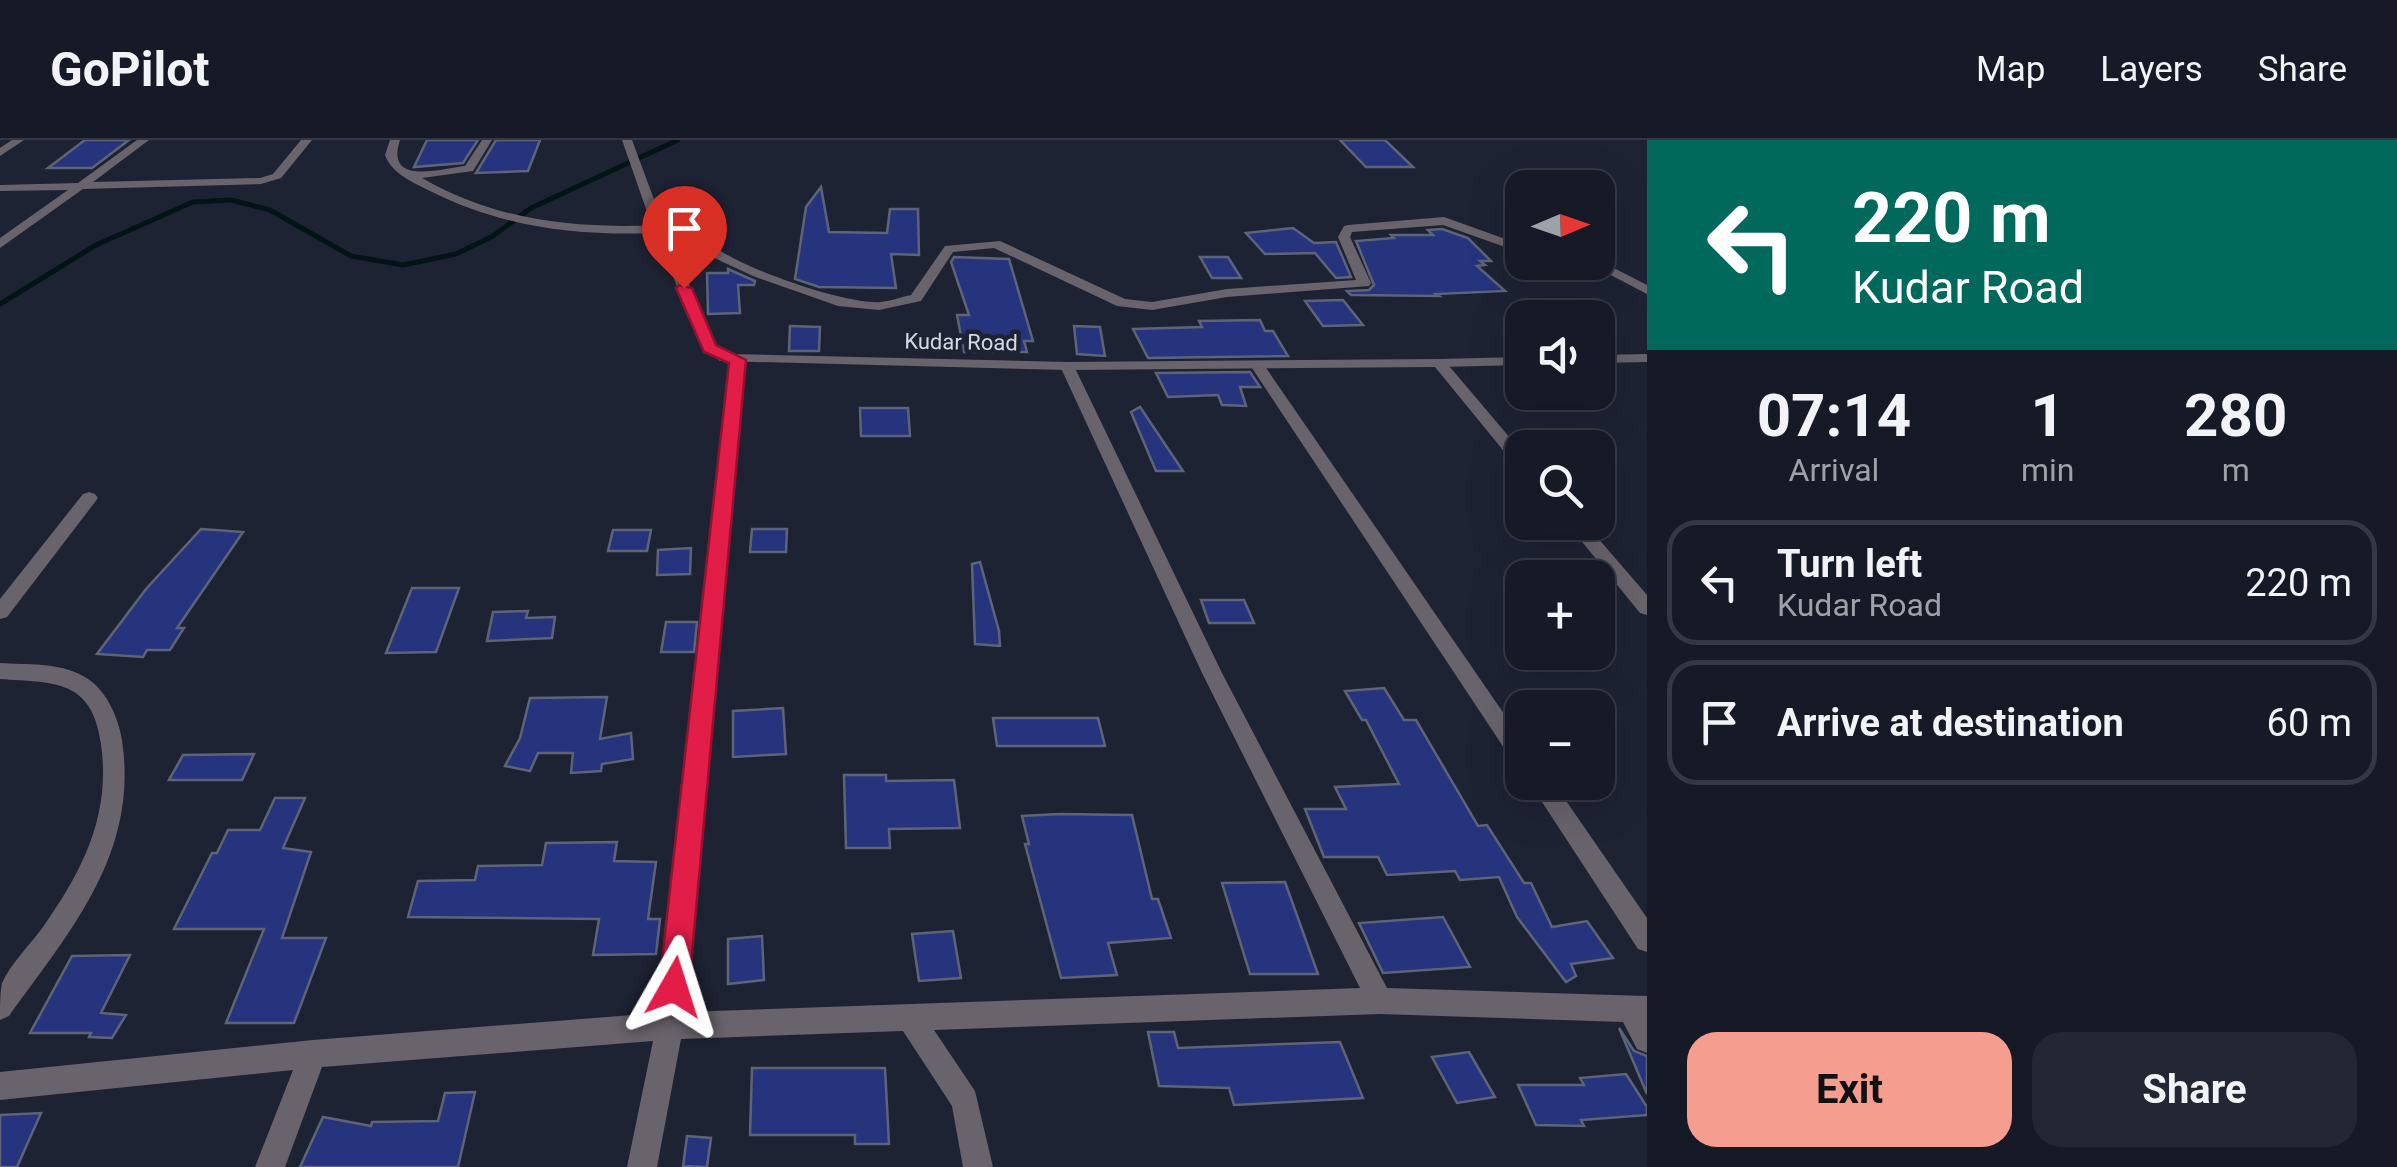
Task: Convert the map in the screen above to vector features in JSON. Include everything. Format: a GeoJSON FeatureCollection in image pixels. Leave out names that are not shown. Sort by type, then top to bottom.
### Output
{"type":"FeatureCollection","features":[{"type":"Feature","properties":{"kind":"street"},"geometry":{"type":"LineString","coordinates":[[0,154],[18,140]]}},
{"type":"Feature","properties":{"kind":"street"},"geometry":{"type":"LineString","coordinates":[[0,244],[144,140]]}},
{"type":"Feature","properties":{"kind":"street"},"geometry":{"type":"LineString","coordinates":[[0,188],[262,181],[277,176],[307,140]]}},
{"type":"Feature","properties":{"kind":"street"},"geometry":{"type":"LineString","coordinates":[[395,140],[391,162],[410,176],[506,220],[573,231],[658,229]]}},
{"type":"Feature","properties":{"kind":"street"},"geometry":{"type":"LineString","coordinates":[[410,176],[469,170],[487,140]]}},
{"type":"Feature","properties":{"kind":"street"},"geometry":{"type":"LineString","coordinates":[[628,140],[658,229],[710,348],[738,360],[670,1026],[642,1167]]}},
{"type":"Feature","properties":{"kind":"street"},"geometry":{"type":"LineString","coordinates":[[651,208],[684,223],[714,252],[758,274],[844,302],[879,306],[916,298],[950,249],[970,244],[996,244],[1122,302],[1152,306],[1258,290],[1364,284],[1347,248],[1344,237],[1348,229],[1444,221],[1505,243]]}},
{"type":"Feature","properties":{"kind":"street"},"geometry":{"type":"LineString","coordinates":[[1615,274],[1647,290]]}},
{"type":"Feature","properties":{"kind":"street"},"geometry":{"type":"LineString","coordinates":[[1615,359],[1647,358]]}},
{"type":"Feature","properties":{"kind":"street","name":"Kudar Road"},"geometry":{"type":"LineString","coordinates":[[738,360],[1067,366],[1505,361]]}},
{"type":"Feature","properties":{"kind":"street"},"geometry":{"type":"LineString","coordinates":[[1439,363],[1505,442]]}},
{"type":"Feature","properties":{"kind":"street"},"geometry":{"type":"LineString","coordinates":[[1257,365],[1505,732]]}},
{"type":"Feature","properties":{"kind":"street"},"geometry":{"type":"LineString","coordinates":[[1067,366],[1212,672],[1380,1001]]}},
{"type":"Feature","properties":{"kind":"street"},"geometry":{"type":"LineString","coordinates":[[0,612],[89,498]]}},
{"type":"Feature","properties":{"kind":"street"},"geometry":{"type":"LineString","coordinates":[[1589,540],[1647,608]]}},
{"type":"Feature","properties":{"kind":"street"},"geometry":{"type":"LineString","coordinates":[[0,671],[70,678],[92,692],[107,722],[118,762],[114,815],[92,875],[0,1007]]}},
{"type":"Feature","properties":{"kind":"street"},"geometry":{"type":"LineString","coordinates":[[1552,800],[1647,940]]}},
{"type":"Feature","properties":{"kind":"street"},"geometry":{"type":"LineString","coordinates":[[0,1086],[313,1054],[670,1026],[1380,1001],[1639,1010],[1647,1039]]}},
{"type":"Feature","properties":{"kind":"street"},"geometry":{"type":"LineString","coordinates":[[909,1018],[965,1101],[978,1167]]}},
{"type":"Feature","properties":{"kind":"street"},"geometry":{"type":"LineString","coordinates":[[270,1167],[313,1054]]}},
{"type":"Feature","properties":{"kind":"building"},"geometry":{"type":"Polygon","coordinates":[[[85,140],[129,140],[92,168],[48,168],[85,140]]]}},
{"type":"Feature","properties":{"kind":"building"},"geometry":{"type":"Polygon","coordinates":[[[427,140],[478,140],[463,163],[414,167],[427,140]]]}},
{"type":"Feature","properties":{"kind":"building"},"geometry":{"type":"Polygon","coordinates":[[[496,140],[540,140],[528,171],[476,173],[496,140]]]}},
{"type":"Feature","properties":{"kind":"building"},"geometry":{"type":"Polygon","coordinates":[[[1340,140],[1385,140],[1413,167],[1366,167],[1340,140]]]}},
{"type":"Feature","properties":{"kind":"building"},"geometry":{"type":"Polygon","coordinates":[[[821,187],[829,232],[887,233],[890,209],[918,209],[919,255],[891,254],[896,288],[819,287],[795,279],[806,207],[821,187]]]}},
{"type":"Feature","properties":{"kind":"building"},"geometry":{"type":"Polygon","coordinates":[[[1293,228],[1314,243],[1336,242],[1351,277],[1336,278],[1315,253],[1265,254],[1246,233],[1293,228]]]}},
{"type":"Feature","properties":{"kind":"building"},"geometry":{"type":"Polygon","coordinates":[[[1442,229],[1468,238],[1491,261],[1480,261],[1485,265],[1477,266],[1505,291],[1436,294],[1439,296],[1351,295],[1347,291],[1369,290],[1374,285],[1356,241],[1394,238],[1391,235],[1433,235],[1428,230],[1442,229]]]}},
{"type":"Feature","properties":{"kind":"building"},"geometry":{"type":"Polygon","coordinates":[[[954,257],[1009,259],[1033,341],[1024,341],[1027,352],[964,352],[957,315],[969,315],[951,262],[954,257]]]}},
{"type":"Feature","properties":{"kind":"building"},"geometry":{"type":"Polygon","coordinates":[[[1200,257],[1228,257],[1241,278],[1212,278],[1200,257]]]}},
{"type":"Feature","properties":{"kind":"building"},"geometry":{"type":"Polygon","coordinates":[[[728,269],[755,281],[754,285],[738,285],[740,313],[708,314],[707,273],[728,273],[728,269]]]}},
{"type":"Feature","properties":{"kind":"building"},"geometry":{"type":"Polygon","coordinates":[[[1343,300],[1363,325],[1323,326],[1305,301],[1343,300]]]}},
{"type":"Feature","properties":{"kind":"building"},"geometry":{"type":"Polygon","coordinates":[[[1260,320],[1265,331],[1273,331],[1288,356],[1148,358],[1133,329],[1202,327],[1199,321],[1260,320]]]}},
{"type":"Feature","properties":{"kind":"building"},"geometry":{"type":"Polygon","coordinates":[[[790,326],[820,327],[819,351],[789,351],[790,326]]]}},
{"type":"Feature","properties":{"kind":"building"},"geometry":{"type":"Polygon","coordinates":[[[1074,326],[1100,327],[1105,356],[1077,354],[1074,326]]]}},
{"type":"Feature","properties":{"kind":"building"},"geometry":{"type":"Polygon","coordinates":[[[1250,372],[1260,387],[1240,387],[1246,406],[1222,405],[1218,395],[1168,397],[1156,373],[1250,372]]]}},
{"type":"Feature","properties":{"kind":"building"},"geometry":{"type":"Polygon","coordinates":[[[1140,407],[1183,471],[1156,471],[1131,412],[1140,407]]]}},
{"type":"Feature","properties":{"kind":"building"},"geometry":{"type":"Polygon","coordinates":[[[860,408],[908,408],[910,436],[861,436],[860,408]]]}},
{"type":"Feature","properties":{"kind":"building"},"geometry":{"type":"Polygon","coordinates":[[[201,529],[243,532],[177,628],[184,628],[170,650],[147,650],[143,657],[97,654],[146,589],[201,529]]]}},
{"type":"Feature","properties":{"kind":"building"},"geometry":{"type":"Polygon","coordinates":[[[752,529],[787,529],[786,552],[750,552],[752,529]]]}},
{"type":"Feature","properties":{"kind":"building"},"geometry":{"type":"Polygon","coordinates":[[[613,530],[651,530],[647,551],[608,551],[613,530]]]}},
{"type":"Feature","properties":{"kind":"building"},"geometry":{"type":"Polygon","coordinates":[[[691,548],[690,574],[657,575],[658,550],[691,548]]]}},
{"type":"Feature","properties":{"kind":"building"},"geometry":{"type":"Polygon","coordinates":[[[980,562],[1000,646],[975,644],[972,564],[980,562]]]}},
{"type":"Feature","properties":{"kind":"building"},"geometry":{"type":"Polygon","coordinates":[[[412,588],[459,588],[436,652],[386,653],[412,588]]]}},
{"type":"Feature","properties":{"kind":"building"},"geometry":{"type":"Polygon","coordinates":[[[1201,600],[1244,600],[1254,623],[1209,623],[1201,600]]]}},
{"type":"Feature","properties":{"kind":"building"},"geometry":{"type":"Polygon","coordinates":[[[528,611],[526,618],[555,617],[552,638],[487,641],[493,612],[528,611]]]}},
{"type":"Feature","properties":{"kind":"building"},"geometry":{"type":"Polygon","coordinates":[[[666,622],[697,622],[694,652],[661,652],[666,622]]]}},
{"type":"Feature","properties":{"kind":"building"},"geometry":{"type":"Polygon","coordinates":[[[1384,688],[1404,720],[1416,720],[1478,826],[1487,825],[1524,883],[1531,883],[1552,927],[1587,921],[1613,958],[1571,964],[1576,976],[1566,982],[1517,917],[1499,877],[1460,880],[1455,871],[1387,875],[1378,857],[1324,857],[1305,809],[1346,809],[1335,787],[1399,784],[1366,720],[1362,720],[1345,691],[1384,688]]]}},
{"type":"Feature","properties":{"kind":"building"},"geometry":{"type":"Polygon","coordinates":[[[607,697],[600,739],[631,733],[633,759],[602,764],[601,771],[571,773],[573,753],[538,753],[530,771],[505,766],[520,738],[530,698],[607,697]]]}},
{"type":"Feature","properties":{"kind":"building"},"geometry":{"type":"Polygon","coordinates":[[[783,708],[786,754],[733,757],[733,711],[783,708]]]}},
{"type":"Feature","properties":{"kind":"building"},"geometry":{"type":"Polygon","coordinates":[[[993,718],[1098,718],[1105,746],[997,746],[993,718]]]}},
{"type":"Feature","properties":{"kind":"building"},"geometry":{"type":"Polygon","coordinates":[[[254,754],[242,780],[169,780],[183,755],[254,754]]]}},
{"type":"Feature","properties":{"kind":"building"},"geometry":{"type":"Polygon","coordinates":[[[844,775],[886,775],[886,781],[954,780],[960,828],[889,829],[890,848],[846,848],[844,775]]]}},
{"type":"Feature","properties":{"kind":"building"},"geometry":{"type":"Polygon","coordinates":[[[275,798],[305,798],[283,848],[311,852],[282,938],[326,938],[294,1023],[226,1023],[264,929],[174,929],[212,853],[217,853],[228,830],[260,830],[275,798]]]}},
{"type":"Feature","properties":{"kind":"building"},"geometry":{"type":"Polygon","coordinates":[[[1132,815],[1152,899],[1158,899],[1171,938],[1108,943],[1117,975],[1061,978],[1025,844],[1029,844],[1022,816],[1132,815]]]}},
{"type":"Feature","properties":{"kind":"building"},"geometry":{"type":"Polygon","coordinates":[[[617,842],[614,861],[656,862],[648,919],[660,919],[656,954],[593,955],[599,919],[408,917],[418,881],[475,880],[478,866],[542,865],[546,843],[617,842]]]}},
{"type":"Feature","properties":{"kind":"building"},"geometry":{"type":"Polygon","coordinates":[[[1285,882],[1318,974],[1250,974],[1222,883],[1285,882]]]}},
{"type":"Feature","properties":{"kind":"building"},"geometry":{"type":"Polygon","coordinates":[[[1443,917],[1470,967],[1383,973],[1359,923],[1443,917]]]}},
{"type":"Feature","properties":{"kind":"building"},"geometry":{"type":"Polygon","coordinates":[[[953,931],[961,978],[919,981],[912,934],[953,931]]]}},
{"type":"Feature","properties":{"kind":"building"},"geometry":{"type":"Polygon","coordinates":[[[762,936],[764,980],[728,984],[728,939],[762,936]]]}},
{"type":"Feature","properties":{"kind":"building"},"geometry":{"type":"Polygon","coordinates":[[[130,955],[101,1013],[126,1015],[112,1038],[89,1037],[91,1033],[30,1033],[72,956],[130,955]]]}},
{"type":"Feature","properties":{"kind":"building"},"geometry":{"type":"Polygon","coordinates":[[[1619,1028],[1634,1051],[1647,1056],[1647,1094],[1619,1028]]]}},
{"type":"Feature","properties":{"kind":"building"},"geometry":{"type":"Polygon","coordinates":[[[1148,1032],[1174,1032],[1178,1048],[1340,1042],[1363,1098],[1234,1105],[1229,1088],[1159,1086],[1148,1032]]]}},
{"type":"Feature","properties":{"kind":"building"},"geometry":{"type":"Polygon","coordinates":[[[1469,1052],[1495,1097],[1457,1103],[1432,1057],[1469,1052]]]}},
{"type":"Feature","properties":{"kind":"building"},"geometry":{"type":"Polygon","coordinates":[[[752,1068],[885,1068],[889,1144],[855,1144],[855,1135],[750,1135],[752,1068]]]}},
{"type":"Feature","properties":{"kind":"building"},"geometry":{"type":"Polygon","coordinates":[[[1626,1074],[1647,1107],[1647,1115],[1581,1120],[1584,1126],[1536,1125],[1518,1085],[1584,1085],[1580,1078],[1626,1074]]]}},
{"type":"Feature","properties":{"kind":"building"},"geometry":{"type":"Polygon","coordinates":[[[475,1092],[458,1167],[300,1167],[323,1117],[371,1126],[372,1122],[438,1121],[445,1093],[475,1092]]]}},
{"type":"Feature","properties":{"kind":"building"},"geometry":{"type":"Polygon","coordinates":[[[41,1113],[17,1167],[0,1167],[0,1115],[41,1113]]]}},
{"type":"Feature","properties":{"kind":"building"},"geometry":{"type":"Polygon","coordinates":[[[687,1136],[711,1138],[707,1167],[683,1166],[687,1136]]]}},
{"type":"Feature","properties":{"kind":"waterway"},"geometry":{"type":"LineString","coordinates":[[0,304],[96,245],[193,202],[231,200],[270,210],[351,256],[403,265],[456,254],[493,236],[531,208],[678,140]]}},
{"type":"Feature","properties":{"kind":"route"},"geometry":{"type":"LineString","coordinates":[[674,987],[738,360],[725,358],[710,348],[684,288]]}}]}
